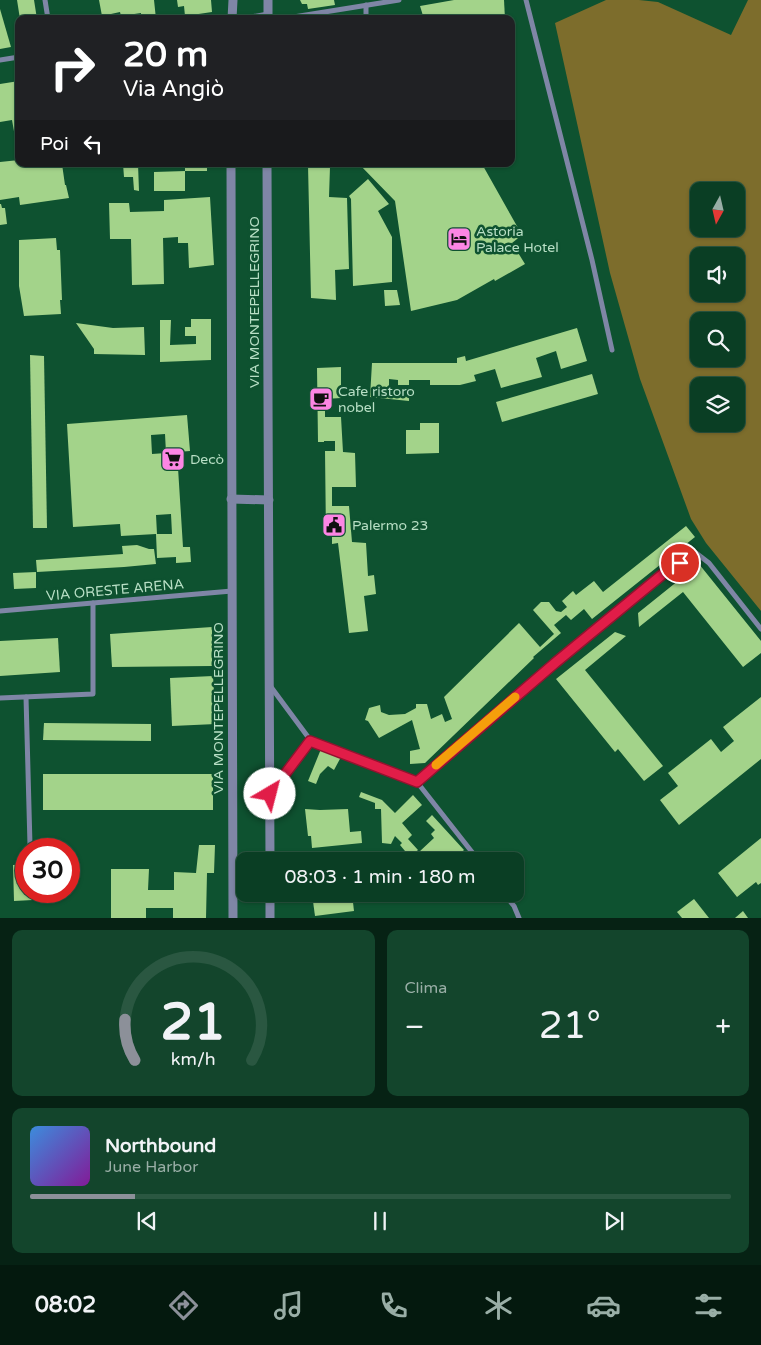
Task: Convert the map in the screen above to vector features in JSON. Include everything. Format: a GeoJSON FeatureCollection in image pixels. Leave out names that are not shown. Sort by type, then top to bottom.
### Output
{"type":"FeatureCollection","features":[{"type":"Feature","properties":{"kind":"street"},"geometry":{"type":"LineString","coordinates":[[45,0],[47,15]]}},
{"type":"Feature","properties":{"kind":"street"},"geometry":{"type":"LineString","coordinates":[[232,0],[232,15]]}},
{"type":"Feature","properties":{"kind":"street"},"geometry":{"type":"LineString","coordinates":[[268,0],[268,15]]}},
{"type":"Feature","properties":{"kind":"street"},"geometry":{"type":"LineString","coordinates":[[305,15],[399,0]]}},
{"type":"Feature","properties":{"kind":"street"},"geometry":{"type":"LineString","coordinates":[[526,0],[592,260],[612,350]]}},
{"type":"Feature","properties":{"kind":"street"},"geometry":{"type":"LineString","coordinates":[[366,5],[366,15]]}},
{"type":"Feature","properties":{"kind":"street"},"geometry":{"type":"LineString","coordinates":[[0,60],[15,58]]}},
{"type":"Feature","properties":{"kind":"street","name":"VIA MONTEPELLEGRINO"},"geometry":{"type":"LineString","coordinates":[[231,167],[233,918]]}},
{"type":"Feature","properties":{"kind":"street","name":"VIA MONTEPELLEGRINO"},"geometry":{"type":"LineString","coordinates":[[267,167],[270,852]]}},
{"type":"Feature","properties":{"kind":"street"},"geometry":{"type":"LineString","coordinates":[[231,499],[269,500]]}},
{"type":"Feature","properties":{"kind":"street"},"geometry":{"type":"LineString","coordinates":[[417,782],[663,574],[696,553],[709,563],[761,629]]}},
{"type":"Feature","properties":{"kind":"street","name":"VIA ORESTE ARENA"},"geometry":{"type":"LineString","coordinates":[[0,611],[232,591]]}},
{"type":"Feature","properties":{"kind":"street"},"geometry":{"type":"LineString","coordinates":[[0,698],[93,694],[92,603]]}},
{"type":"Feature","properties":{"kind":"street"},"geometry":{"type":"LineString","coordinates":[[270,686],[310,741],[417,782],[472,852]]}},
{"type":"Feature","properties":{"kind":"street"},"geometry":{"type":"LineString","coordinates":[[26,697],[30,838]]}},
{"type":"Feature","properties":{"kind":"street"},"geometry":{"type":"LineString","coordinates":[[270,794],[310,741]]}},
{"type":"Feature","properties":{"kind":"street"},"geometry":{"type":"LineString","coordinates":[[270,902],[270,918]]}},
{"type":"Feature","properties":{"kind":"street"},"geometry":{"type":"LineString","coordinates":[[511,902],[518,918]]}},
{"type":"Feature","properties":{"kind":"shaded area"},"geometry":{"type":"Polygon","coordinates":[[[606,0],[639,0],[658,2],[731,35],[748,0],[761,0],[761,611],[706,543],[691,519],[640,379],[610,273],[555,23],[606,0]]]}},
{"type":"Feature","properties":{"kind":"building"},"geometry":{"type":"Polygon","coordinates":[[[17,0],[34,0],[36,15],[19,15],[17,0]]]}},
{"type":"Feature","properties":{"kind":"building"},"geometry":{"type":"Polygon","coordinates":[[[99,0],[154,0],[156,15],[141,15],[141,13],[121,15],[120,12],[102,15],[99,0]]]}},
{"type":"Feature","properties":{"kind":"building"},"geometry":{"type":"Polygon","coordinates":[[[177,0],[211,0],[212,12],[185,15],[184,6],[178,7],[177,0]]]}},
{"type":"Feature","properties":{"kind":"building"},"geometry":{"type":"Polygon","coordinates":[[[300,0],[334,0],[335,5],[308,9],[307,4],[302,4],[300,0]]]}},
{"type":"Feature","properties":{"kind":"building"},"geometry":{"type":"Polygon","coordinates":[[[454,0],[504,0],[505,15],[423,15],[420,6],[454,0]]]}},
{"type":"Feature","properties":{"kind":"building"},"geometry":{"type":"Polygon","coordinates":[[[0,9],[11,47],[0,49],[0,9]]]}},
{"type":"Feature","properties":{"kind":"building"},"geometry":{"type":"Polygon","coordinates":[[[15,82],[15,137],[12,120],[0,122],[0,84],[15,82]]]}},
{"type":"Feature","properties":{"kind":"building"},"geometry":{"type":"Polygon","coordinates":[[[15,160],[15,167],[62,167],[69,198],[20,205],[19,197],[0,200],[0,162],[15,160]]]}},
{"type":"Feature","properties":{"kind":"building"},"geometry":{"type":"Polygon","coordinates":[[[123,167],[138,167],[139,191],[134,190],[133,177],[124,177],[123,167]]]}},
{"type":"Feature","properties":{"kind":"building"},"geometry":{"type":"Polygon","coordinates":[[[185,167],[207,167],[207,171],[185,171],[185,167]]]}},
{"type":"Feature","properties":{"kind":"building"},"geometry":{"type":"Polygon","coordinates":[[[308,167],[330,167],[329,197],[347,198],[349,269],[335,270],[336,300],[311,298],[308,167]]]}},
{"type":"Feature","properties":{"kind":"building","name":"Astoria Palace Hotel"},"geometry":{"type":"Polygon","coordinates":[[[362,167],[484,167],[522,235],[512,243],[525,264],[457,300],[411,311],[395,201],[362,167]]]}},
{"type":"Feature","properties":{"kind":"building"},"geometry":{"type":"Polygon","coordinates":[[[185,171],[185,191],[154,191],[154,172],[185,171]]]}},
{"type":"Feature","properties":{"kind":"building"},"geometry":{"type":"Polygon","coordinates":[[[368,179],[389,204],[378,211],[392,237],[392,282],[353,286],[351,199],[349,196],[368,179]]]}},
{"type":"Feature","properties":{"kind":"building"},"geometry":{"type":"Polygon","coordinates":[[[210,197],[214,265],[189,268],[188,243],[178,243],[178,237],[163,238],[164,284],[132,285],[131,239],[110,239],[109,203],[129,203],[130,212],[164,211],[164,200],[210,197]]]}},
{"type":"Feature","properties":{"kind":"building"},"geometry":{"type":"Polygon","coordinates":[[[0,204],[2,208],[5,208],[7,224],[0,225],[0,204]]]}},
{"type":"Feature","properties":{"kind":"building"},"geometry":{"type":"Polygon","coordinates":[[[56,238],[57,250],[60,250],[61,314],[24,316],[19,286],[19,240],[56,238]]]}},
{"type":"Feature","properties":{"kind":"building"},"geometry":{"type":"Polygon","coordinates":[[[384,290],[397,290],[400,305],[385,306],[384,290]]]}},
{"type":"Feature","properties":{"kind":"building"},"geometry":{"type":"Polygon","coordinates":[[[191,319],[211,319],[211,360],[160,362],[160,320],[171,320],[170,345],[196,344],[196,336],[185,336],[185,327],[191,327],[191,319]]]}},
{"type":"Feature","properties":{"kind":"building"},"geometry":{"type":"Polygon","coordinates":[[[76,323],[113,328],[144,327],[145,355],[94,354],[94,349],[76,323]]]}},
{"type":"Feature","properties":{"kind":"building"},"geometry":{"type":"Polygon","coordinates":[[[577,328],[587,361],[561,369],[556,351],[536,358],[542,377],[501,388],[495,369],[474,375],[476,381],[460,385],[430,385],[430,380],[409,380],[409,385],[398,385],[398,380],[389,379],[389,393],[409,394],[409,401],[370,397],[372,363],[457,363],[457,358],[465,356],[466,361],[577,328]]]}},
{"type":"Feature","properties":{"kind":"building"},"geometry":{"type":"Polygon","coordinates":[[[30,355],[44,356],[47,528],[33,528],[30,355]]]}},
{"type":"Feature","properties":{"kind":"building"},"geometry":{"type":"Polygon","coordinates":[[[341,367],[341,398],[325,399],[325,417],[341,417],[343,452],[355,453],[356,487],[332,487],[332,506],[349,506],[352,542],[366,543],[368,576],[374,575],[376,594],[364,596],[368,631],[349,633],[338,543],[332,544],[332,536],[326,536],[325,451],[335,451],[335,441],[318,442],[317,368],[341,367]]]}},
{"type":"Feature","properties":{"kind":"building"},"geometry":{"type":"Polygon","coordinates":[[[592,374],[598,394],[502,422],[496,402],[592,374]]]}},
{"type":"Feature","properties":{"kind":"building"},"geometry":{"type":"Polygon","coordinates":[[[187,415],[190,451],[177,452],[183,547],[190,547],[191,562],[176,563],[176,557],[157,558],[156,534],[121,536],[120,524],[73,527],[67,424],[187,415]],[[165,434],[151,435],[152,454],[166,453],[165,434]],[[171,514],[156,515],[157,534],[172,534],[171,514]]]}},
{"type":"Feature","properties":{"kind":"building"},"geometry":{"type":"Polygon","coordinates":[[[420,423],[439,423],[439,453],[406,454],[406,430],[420,430],[420,423]]]}},
{"type":"Feature","properties":{"kind":"building"},"geometry":{"type":"Polygon","coordinates":[[[686,526],[695,537],[592,619],[584,609],[571,620],[566,615],[554,625],[561,633],[533,657],[425,763],[410,764],[410,751],[420,749],[412,720],[379,738],[368,721],[365,720],[369,708],[380,705],[381,712],[389,715],[405,714],[416,708],[416,704],[427,704],[431,719],[442,714],[445,722],[452,719],[444,697],[519,623],[540,647],[554,634],[533,610],[541,602],[549,602],[556,611],[561,612],[567,607],[562,601],[573,591],[576,595],[594,581],[603,592],[686,526]]]}},
{"type":"Feature","properties":{"kind":"building"},"geometry":{"type":"Polygon","coordinates":[[[137,545],[154,549],[156,564],[37,572],[36,560],[123,554],[122,546],[137,545]]]}},
{"type":"Feature","properties":{"kind":"building"},"geometry":{"type":"Polygon","coordinates":[[[699,564],[761,641],[761,653],[743,667],[683,592],[639,627],[638,613],[699,564]]]}},
{"type":"Feature","properties":{"kind":"building"},"geometry":{"type":"Polygon","coordinates":[[[36,572],[36,588],[14,589],[13,573],[36,572]]]}},
{"type":"Feature","properties":{"kind":"building"},"geometry":{"type":"Polygon","coordinates":[[[212,627],[212,666],[112,667],[110,634],[212,627]]]}},
{"type":"Feature","properties":{"kind":"building"},"geometry":{"type":"Polygon","coordinates":[[[615,632],[626,636],[585,670],[663,766],[644,781],[618,749],[615,752],[556,679],[615,632]]]}},
{"type":"Feature","properties":{"kind":"building"},"geometry":{"type":"Polygon","coordinates":[[[58,638],[60,672],[0,676],[0,641],[58,638]]]}},
{"type":"Feature","properties":{"kind":"building"},"geometry":{"type":"Polygon","coordinates":[[[213,676],[216,724],[172,726],[170,678],[213,676]]]}},
{"type":"Feature","properties":{"kind":"building"},"geometry":{"type":"Polygon","coordinates":[[[761,697],[761,759],[679,825],[660,800],[678,786],[668,773],[711,739],[721,752],[734,741],[723,727],[761,697]]]}},
{"type":"Feature","properties":{"kind":"building"},"geometry":{"type":"Polygon","coordinates":[[[44,723],[151,724],[151,741],[43,740],[44,723]]]}},
{"type":"Feature","properties":{"kind":"building"},"geometry":{"type":"Polygon","coordinates":[[[321,749],[341,757],[334,770],[328,766],[320,774],[316,784],[308,781],[321,749]]]}},
{"type":"Feature","properties":{"kind":"building"},"geometry":{"type":"Polygon","coordinates":[[[43,774],[213,774],[213,810],[43,810],[43,774]]]}},
{"type":"Feature","properties":{"kind":"building"},"geometry":{"type":"Polygon","coordinates":[[[361,792],[382,800],[395,813],[413,795],[422,805],[402,823],[412,835],[408,839],[418,850],[416,852],[406,852],[400,845],[402,843],[395,836],[391,844],[382,843],[381,809],[375,809],[375,803],[359,797],[361,792]]]}},
{"type":"Feature","properties":{"kind":"building"},"geometry":{"type":"Polygon","coordinates":[[[305,809],[348,809],[350,832],[361,831],[362,843],[312,848],[311,836],[308,836],[305,809]]]}},
{"type":"Feature","properties":{"kind":"building"},"geometry":{"type":"Polygon","coordinates":[[[432,815],[464,850],[462,852],[419,852],[434,838],[431,834],[435,830],[426,821],[432,815]]]}},
{"type":"Feature","properties":{"kind":"building"},"geometry":{"type":"Polygon","coordinates":[[[761,838],[761,883],[758,885],[756,882],[737,897],[718,873],[761,838]]]}},
{"type":"Feature","properties":{"kind":"building"},"geometry":{"type":"Polygon","coordinates":[[[199,845],[215,845],[214,873],[207,873],[206,918],[173,918],[173,908],[146,908],[146,918],[111,918],[111,869],[149,869],[148,890],[174,890],[174,872],[196,873],[199,845]]]}},
{"type":"Feature","properties":{"kind":"building"},"geometry":{"type":"Polygon","coordinates":[[[13,865],[15,865],[14,901],[13,865]]]}},
{"type":"Feature","properties":{"kind":"building"},"geometry":{"type":"Polygon","coordinates":[[[694,899],[709,918],[682,918],[677,912],[694,899]]]}},
{"type":"Feature","properties":{"kind":"building"},"geometry":{"type":"Polygon","coordinates":[[[313,902],[353,902],[354,911],[315,916],[313,902]]]}},
{"type":"Feature","properties":{"kind":"building"},"geometry":{"type":"Polygon","coordinates":[[[743,911],[748,918],[735,918],[743,911]]]}},
{"type":"Feature","properties":{"kind":"slow traffic"},"geometry":{"type":"LineString","coordinates":[[436,765],[515,697]]}},
{"type":"Feature","properties":{"kind":"place","name":"Astoria Palace Hotel"},"geometry":{"type":"Point","coordinates":[459,239]}},
{"type":"Feature","properties":{"kind":"place","name":"Cafe ristoro nobel"},"geometry":{"type":"Point","coordinates":[321,399]}},
{"type":"Feature","properties":{"kind":"place","name":"Decò"},"geometry":{"type":"Point","coordinates":[173,459]}},
{"type":"Feature","properties":{"kind":"place","name":"Palermo 23"},"geometry":{"type":"Point","coordinates":[334,525]}},
{"type":"Feature","properties":{"kind":"route"},"geometry":{"type":"LineString","coordinates":[[270,794],[310,741],[417,782],[555,663],[663,574],[680,563]]}}]}
